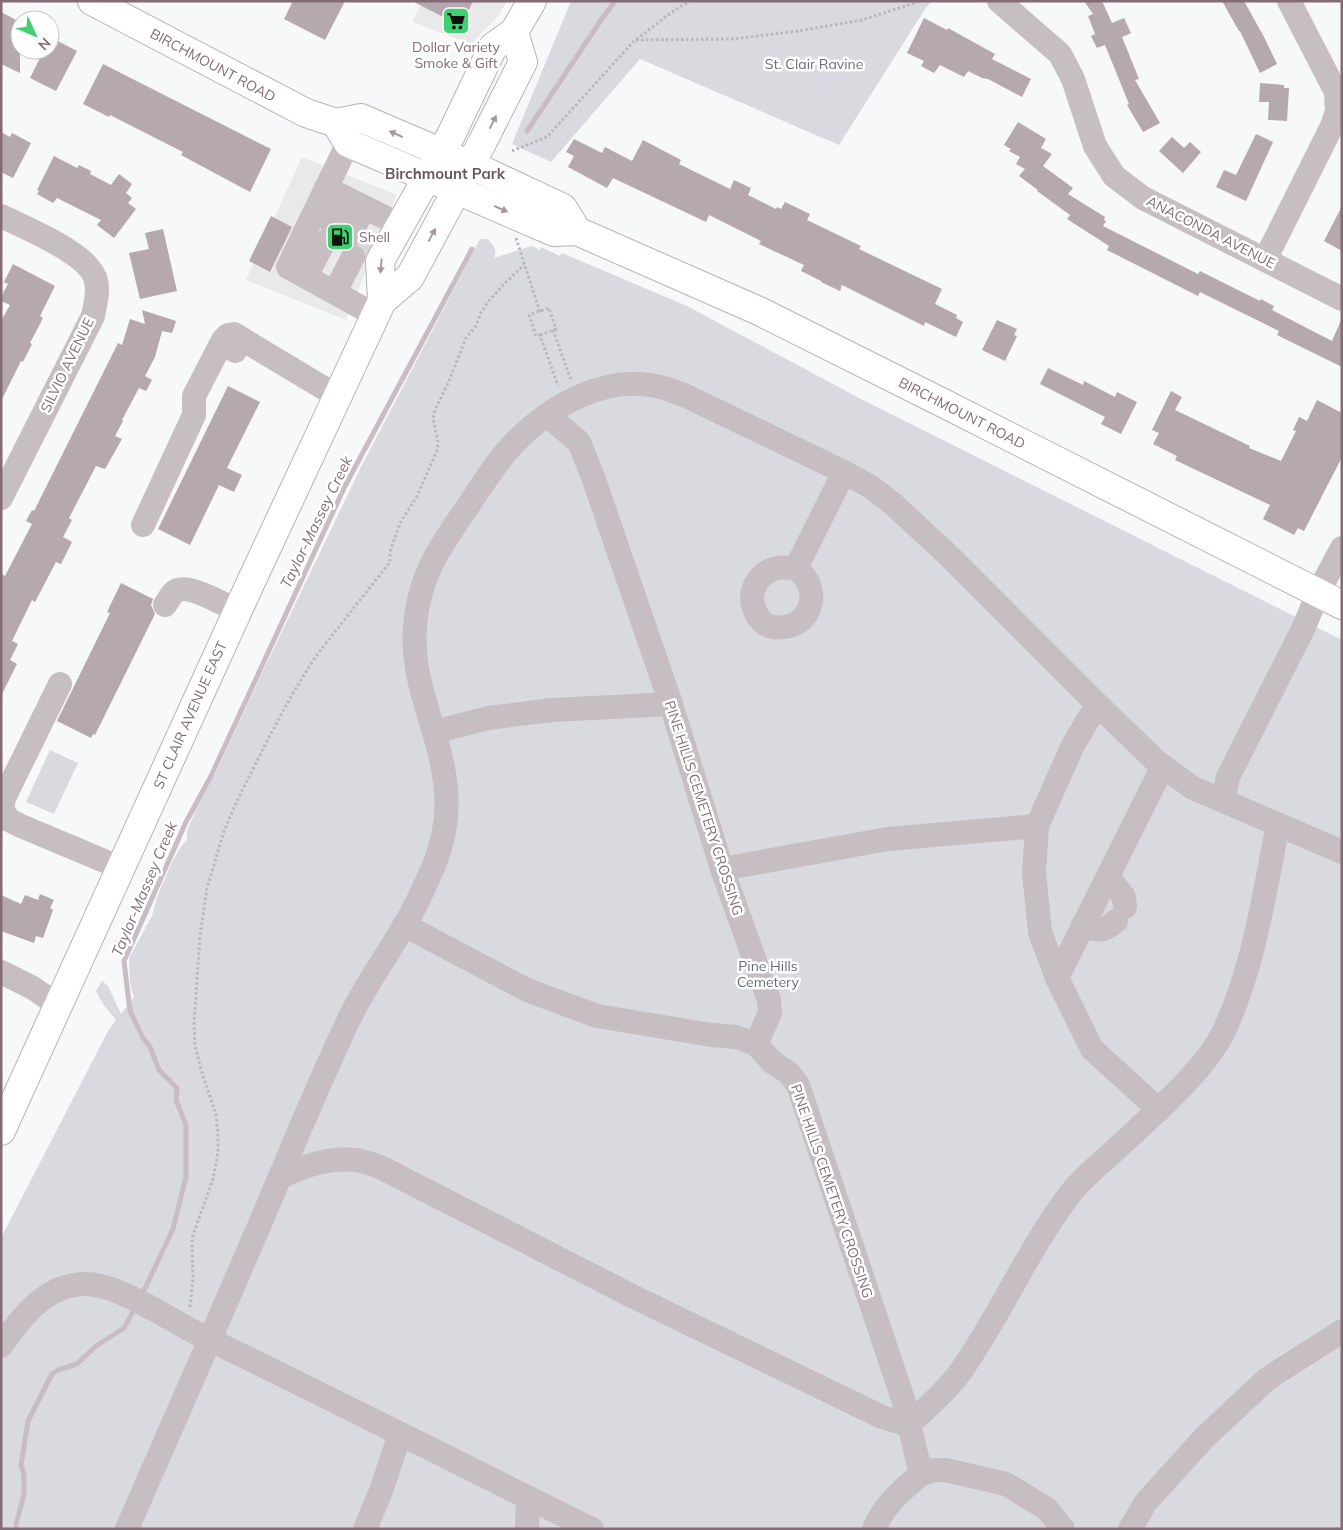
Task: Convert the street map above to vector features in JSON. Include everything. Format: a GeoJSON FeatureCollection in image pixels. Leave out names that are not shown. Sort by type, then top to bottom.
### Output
{"type":"FeatureCollection","features":[{"type":"Feature","properties":{"kind":"main road","name":"BIRCHMOUNT ROAD"},"geometry":{"type":"LineString","coordinates":[[92,1],[427,176],[554,232],[577,231],[759,311],[1342,605]]}},
{"type":"Feature","properties":{"kind":"main road","name":"ST CLAIR AVENUE EAST"},"geometry":{"type":"LineString","coordinates":[[378,308],[380,261],[451,135],[493,47],[514,32],[532,1]]}},
{"type":"Feature","properties":{"kind":"main road","name":"ST CLAIR AVENUE EAST"},"geometry":{"type":"LineString","coordinates":[[1,1131],[378,308],[410,277],[523,62],[514,32]]}},
{"type":"Feature","properties":{"kind":"main road","name":"BIRCHMOUNT ROAD"},"geometry":{"type":"LineString","coordinates":[[342,133],[361,118],[563,208],[577,231]]}},
{"type":"Feature","properties":{"kind":"street","name":"ANACONDA AVENUE"},"geometry":{"type":"LineString","coordinates":[[999,1],[1060,54],[1073,79],[1095,146],[1114,176],[1142,198],[1342,299]]}},
{"type":"Feature","properties":{"kind":"street"},"geometry":{"type":"LineString","coordinates":[[1265,260],[1332,126],[1337,111],[1336,92],[1289,1]]}},
{"type":"Feature","properties":{"kind":"street"},"geometry":{"type":"LineString","coordinates":[[315,281],[337,238],[349,200],[342,133]]}},
{"type":"Feature","properties":{"kind":"street"},"geometry":{"type":"LineString","coordinates":[[349,200],[400,225]]}},
{"type":"Feature","properties":{"kind":"street"},"geometry":{"type":"LineString","coordinates":[[315,281],[337,238],[349,200]]}},
{"type":"Feature","properties":{"kind":"street"},"geometry":{"type":"LineString","coordinates":[[349,200],[288,267],[315,281],[378,308]]}},
{"type":"Feature","properties":{"kind":"street","name":"SILVIO AVENUE"},"geometry":{"type":"LineString","coordinates":[[1,216],[77,256],[90,268],[96,280],[97,293],[93,316],[1,498]]}},
{"type":"Feature","properties":{"kind":"street"},"geometry":{"type":"LineString","coordinates":[[143,525],[194,415],[194,396],[223,340],[228,335],[234,334],[337,396]]}},
{"type":"Feature","properties":{"kind":"street"},"geometry":{"type":"LineString","coordinates":[[221,378],[242,339]]}},
{"type":"Feature","properties":{"kind":"street"},"geometry":{"type":"LineString","coordinates":[[127,1529],[302,1123],[352,1013],[426,886],[444,835],[447,806],[442,762],[419,680],[415,655],[415,623],[421,587],[441,547],[504,455],[522,436],[563,405],[591,392],[618,385],[643,385],[663,388],[684,395],[844,472],[871,487],[920,528],[1100,707],[1163,766],[1193,788],[1342,852]]}},
{"type":"Feature","properties":{"kind":"street","name":"PINE HILLS CEMETERY CROSSING"},"geometry":{"type":"LineString","coordinates":[[563,405],[593,477],[671,704],[722,869],[770,1000],[770,1013],[756,1044],[772,1062],[789,1073],[798,1085],[903,1400],[920,1474]]}},
{"type":"Feature","properties":{"kind":"street"},"geometry":{"type":"LineString","coordinates":[[796,568],[844,472]]}},
{"type":"Feature","properties":{"kind":"street"},"geometry":{"type":"LineString","coordinates":[[1223,801],[1228,777],[1342,548]]}},
{"type":"Feature","properties":{"kind":"street"},"geometry":{"type":"LineString","coordinates":[[165,605],[172,593],[179,589],[186,589],[238,611]]}},
{"type":"Feature","properties":{"kind":"street"},"geometry":{"type":"LineString","coordinates":[[60,684],[4,798],[2,809],[9,820],[21,826],[121,868]]}},
{"type":"Feature","properties":{"kind":"street"},"geometry":{"type":"LineString","coordinates":[[434,732],[488,718],[552,710],[671,704]]}},
{"type":"Feature","properties":{"kind":"street"},"geometry":{"type":"LineString","coordinates":[[1100,707],[1089,718],[1073,745],[1037,826],[1034,872],[1040,932],[1057,978],[1092,1049],[1159,1110]]}},
{"type":"Feature","properties":{"kind":"street"},"geometry":{"type":"LineString","coordinates":[[1057,978],[1163,766]]}},
{"type":"Feature","properties":{"kind":"street"},"geometry":{"type":"LineString","coordinates":[[280,1177],[300,1168],[325,1161],[356,1160],[382,1168],[632,1296],[882,1417],[909,1425],[960,1372],[996,1318],[1053,1219],[1071,1192],[1159,1110],[1191,1077],[1212,1051],[1234,1007],[1249,962],[1278,825]]}},
{"type":"Feature","properties":{"kind":"street"},"geometry":{"type":"LineString","coordinates":[[722,869],[888,840],[1037,826]]}},
{"type":"Feature","properties":{"kind":"street"},"geometry":{"type":"LineString","coordinates":[[1082,927],[1100,931],[1108,928],[1120,914],[1124,897],[1108,877]]}},
{"type":"Feature","properties":{"kind":"street"},"geometry":{"type":"LineString","coordinates":[[404,925],[527,990],[597,1016],[711,1035],[736,1037],[756,1044]]}},
{"type":"Feature","properties":{"kind":"street"},"geometry":{"type":"LineString","coordinates":[[1,972],[32,988],[59,1006]]}},
{"type":"Feature","properties":{"kind":"street"},"geometry":{"type":"LineString","coordinates":[[1,1346],[17,1324],[49,1293],[66,1287],[85,1284],[100,1285],[118,1292],[184,1327],[592,1529]]}},
{"type":"Feature","properties":{"kind":"street"},"geometry":{"type":"LineString","coordinates":[[1130,1529],[1146,1502],[1204,1438],[1267,1379],[1342,1332]]}},
{"type":"Feature","properties":{"kind":"street"},"geometry":{"type":"LineString","coordinates":[[365,1529],[381,1491],[400,1434]]}},
{"type":"Feature","properties":{"kind":"street"},"geometry":{"type":"LineString","coordinates":[[874,1529],[879,1516],[902,1490],[920,1474],[934,1470],[945,1470],[1006,1484],[1047,1509],[1063,1529]]}},
{"type":"Feature","properties":{"kind":"street"},"geometry":{"type":"LineString","coordinates":[[527,1529],[528,1498]]}},
{"type":"Feature","properties":{"kind":"path"},"geometry":{"type":"LineString","coordinates":[[512,151],[542,139],[551,133],[622,53],[668,15],[689,1]]}},
{"type":"Feature","properties":{"kind":"path"},"geometry":{"type":"LineString","coordinates":[[636,40],[733,39],[798,31],[862,20],[921,1]]}},
{"type":"Feature","properties":{"kind":"path"},"geometry":{"type":"LineString","coordinates":[[520,217],[513,228],[540,312]]}},
{"type":"Feature","properties":{"kind":"path"},"geometry":{"type":"LineString","coordinates":[[184,1327],[188,1315],[192,1288],[192,1238],[212,1179],[218,1152],[216,1114],[197,1055],[194,1023],[200,936],[207,888],[224,831],[269,737],[293,693],[316,656],[390,562],[390,552],[400,523],[417,496],[437,451],[438,442],[433,418],[435,410],[466,338],[476,326],[489,301],[524,265]]}},
{"type":"Feature","properties":{"kind":"path"},"geometry":{"type":"LineString","coordinates":[[553,330],[536,336],[529,316],[549,308],[556,329],[553,330],[563,405]]}},
{"type":"Feature","properties":{"kind":"path"},"geometry":{"type":"LineString","coordinates":[[540,335],[563,405]]}},
{"type":"Feature","properties":{"kind":"shaded area"},"geometry":{"type":"Polygon","coordinates":[[[423,1],[507,1],[499,15],[471,44],[412,22],[423,1]]]}},
{"type":"Feature","properties":{"kind":"shaded area"},"geometry":{"type":"Polygon","coordinates":[[[302,157],[397,195],[346,320],[246,280],[302,157]]]}},
{"type":"Feature","properties":{"kind":"green space","name":"St. Clair Ravine"},"geometry":{"type":"Polygon","coordinates":[[[571,1],[932,1],[925,9],[839,145],[640,59],[551,162],[512,144],[571,1]]]}},
{"type":"Feature","properties":{"kind":"green space","name":"Pine Hills Cemetery"},"geometry":{"type":"Polygon","coordinates":[[[480,239],[487,239],[493,245],[495,250],[494,258],[532,246],[540,250],[541,247],[560,256],[562,253],[687,306],[861,399],[1342,640],[1342,1529],[1,1529],[1,1238],[108,1031],[116,1020],[103,1004],[96,991],[102,981],[108,986],[121,1014],[134,997],[130,984],[129,958],[152,916],[157,897],[173,860],[187,840],[187,831],[197,807],[218,768],[360,469],[480,239]]]}},
{"type":"Feature","properties":{"kind":"green space"},"geometry":{"type":"Polygon","coordinates":[[[50,750],[78,763],[54,814],[26,802],[50,750]]]}},
{"type":"Feature","properties":{"kind":"building"},"geometry":{"type":"Polygon","coordinates":[[[293,1],[345,1],[325,40],[284,19],[293,1]]]}},
{"type":"Feature","properties":{"kind":"building"},"geometry":{"type":"Polygon","coordinates":[[[412,1],[473,1],[461,26],[412,1]]]}},
{"type":"Feature","properties":{"kind":"building"},"geometry":{"type":"Polygon","coordinates":[[[1084,1],[1102,1],[1112,23],[1124,18],[1131,33],[1122,37],[1139,79],[1135,80],[1160,123],[1143,132],[1127,105],[1129,104],[1105,45],[1097,48],[1091,36],[1095,34],[1088,16],[1093,14],[1084,1]]]}},
{"type":"Feature","properties":{"kind":"building"},"geometry":{"type":"Polygon","coordinates":[[[1222,1],[1244,1],[1277,64],[1260,73],[1240,31],[1222,1]]]}},
{"type":"Feature","properties":{"kind":"building"},"geometry":{"type":"Polygon","coordinates":[[[1,12],[10,17],[10,60],[20,60],[20,73],[1,64],[1,12]]]}},
{"type":"Feature","properties":{"kind":"building"},"geometry":{"type":"Polygon","coordinates":[[[924,18],[947,30],[948,28],[995,54],[992,59],[1031,79],[1022,97],[968,71],[964,77],[940,65],[934,73],[921,66],[924,61],[907,53],[924,18]]]}},
{"type":"Feature","properties":{"kind":"building"},"geometry":{"type":"Polygon","coordinates":[[[60,42],[77,51],[56,91],[30,78],[39,60],[60,60],[60,42]]]}},
{"type":"Feature","properties":{"kind":"building"},"geometry":{"type":"Polygon","coordinates":[[[103,64],[271,149],[250,192],[181,155],[183,152],[110,115],[109,117],[83,104],[103,64]]]}},
{"type":"Feature","properties":{"kind":"building"},"geometry":{"type":"Polygon","coordinates":[[[1260,83],[1284,85],[1284,88],[1289,88],[1287,121],[1268,120],[1269,102],[1259,102],[1260,83]]]}},
{"type":"Feature","properties":{"kind":"building"},"geometry":{"type":"Polygon","coordinates":[[[1018,122],[1046,139],[1041,148],[1052,154],[1043,166],[1073,188],[1068,194],[1105,217],[1104,220],[1106,221],[1103,226],[1198,274],[1200,271],[1260,301],[1261,299],[1274,306],[1272,310],[1332,341],[1342,318],[1342,367],[1277,335],[1279,331],[1200,292],[1198,296],[1107,250],[1109,246],[1067,219],[1070,215],[1019,176],[1025,169],[1016,164],[1020,157],[1009,151],[1011,149],[1004,145],[1018,122]]]}},
{"type":"Feature","properties":{"kind":"building"},"geometry":{"type":"Polygon","coordinates":[[[1,132],[10,137],[12,133],[31,143],[13,178],[1,172],[1,132]]]}},
{"type":"Feature","properties":{"kind":"building"},"geometry":{"type":"Polygon","coordinates":[[[1256,134],[1273,142],[1246,201],[1216,187],[1224,170],[1236,175],[1256,134]]]}},
{"type":"Feature","properties":{"kind":"building"},"geometry":{"type":"Polygon","coordinates":[[[1172,137],[1184,148],[1190,142],[1201,152],[1183,173],[1159,151],[1172,137]]]}},
{"type":"Feature","properties":{"kind":"building"},"geometry":{"type":"Polygon","coordinates":[[[574,139],[602,153],[605,147],[632,161],[643,140],[681,160],[679,164],[730,189],[734,180],[751,188],[748,195],[776,209],[777,207],[781,209],[785,202],[810,214],[807,220],[861,246],[859,249],[942,289],[935,304],[957,315],[956,318],[963,322],[956,337],[925,322],[924,326],[842,285],[840,291],[821,282],[801,271],[804,265],[759,244],[761,241],[709,215],[706,222],[613,178],[607,188],[568,167],[574,156],[566,152],[574,139]]]}},
{"type":"Feature","properties":{"kind":"building"},"geometry":{"type":"Polygon","coordinates":[[[54,156],[77,168],[79,165],[91,171],[90,174],[111,185],[119,174],[132,184],[126,193],[132,198],[128,203],[136,209],[114,238],[97,225],[101,220],[57,198],[53,203],[37,194],[39,191],[37,190],[54,156]]]}},
{"type":"Feature","properties":{"kind":"building"},"geometry":{"type":"Polygon","coordinates":[[[1342,206],[1342,251],[1324,241],[1342,206]]]}},
{"type":"Feature","properties":{"kind":"building"},"geometry":{"type":"Polygon","coordinates":[[[271,216],[292,227],[270,272],[249,261],[271,216]]]}},
{"type":"Feature","properties":{"kind":"building"},"geometry":{"type":"Polygon","coordinates":[[[163,229],[177,291],[140,299],[129,253],[149,249],[145,233],[163,229]]]}},
{"type":"Feature","properties":{"kind":"building"},"geometry":{"type":"Polygon","coordinates":[[[13,264],[55,286],[40,316],[43,318],[30,343],[32,344],[23,362],[21,361],[1,401],[1,321],[10,305],[1,301],[1,297],[8,284],[4,282],[13,264]]]}},
{"type":"Feature","properties":{"kind":"building"},"geometry":{"type":"Polygon","coordinates":[[[142,310],[176,321],[172,333],[162,331],[155,357],[145,376],[152,380],[146,391],[139,388],[115,436],[122,439],[105,469],[96,466],[69,518],[72,520],[63,537],[72,542],[61,564],[56,562],[35,602],[32,600],[12,641],[18,644],[10,660],[17,664],[1,696],[1,574],[5,576],[32,524],[26,521],[32,510],[34,511],[118,343],[122,345],[130,319],[145,324],[142,310]]]}},
{"type":"Feature","properties":{"kind":"building"},"geometry":{"type":"Polygon","coordinates":[[[997,320],[1017,329],[1014,335],[1017,336],[1005,361],[982,350],[997,320]]]}},
{"type":"Feature","properties":{"kind":"building"},"geometry":{"type":"Polygon","coordinates":[[[1048,368],[1083,385],[1084,381],[1115,397],[1117,392],[1137,402],[1121,434],[1101,424],[1105,417],[1040,384],[1048,368]]]}},
{"type":"Feature","properties":{"kind":"building"},"geometry":{"type":"Polygon","coordinates":[[[228,386],[260,402],[227,468],[242,475],[234,492],[219,485],[190,545],[158,529],[228,386]]]}},
{"type":"Feature","properties":{"kind":"building"},"geometry":{"type":"Polygon","coordinates":[[[1171,391],[1182,397],[1175,410],[1250,446],[1249,448],[1281,461],[1296,431],[1293,430],[1299,417],[1307,421],[1317,400],[1342,413],[1342,457],[1304,531],[1298,528],[1294,535],[1263,519],[1270,505],[1175,460],[1177,456],[1153,444],[1159,433],[1152,430],[1171,391]]]}},
{"type":"Feature","properties":{"kind":"building"},"geometry":{"type":"Polygon","coordinates":[[[121,583],[153,599],[151,605],[155,614],[95,735],[93,734],[91,738],[57,721],[110,613],[107,612],[121,583]]]}},
{"type":"Feature","properties":{"kind":"building"},"geometry":{"type":"Polygon","coordinates":[[[40,894],[54,900],[50,908],[53,910],[43,938],[36,936],[34,943],[1,931],[1,895],[21,904],[25,895],[38,900],[40,894]]]}},
{"type":"Feature","properties":{"kind":"waterway"},"geometry":{"type":"LineString","coordinates":[[527,131],[615,1]]}},
{"type":"Feature","properties":{"kind":"waterway","name":"Taylor-Massey Creek"},"geometry":{"type":"LineString","coordinates":[[141,1297],[173,1229],[186,1177],[186,1125],[176,1100],[177,1088],[159,1070],[150,1047],[143,1038],[130,1011],[124,961],[186,822],[211,776],[345,486],[472,249]]}},
{"type":"Feature","properties":{"kind":"waterway","name":"Taylor-Massey Creek"},"geometry":{"type":"LineString","coordinates":[[16,1529],[24,1494],[24,1475],[21,1465],[28,1421],[52,1374],[77,1364],[96,1346],[124,1328],[136,1306]]}},
{"type":"Feature","properties":{"kind":"tunnel"},"geometry":{"type":"LineString","coordinates":[[353,257],[362,240]]}},
{"type":"Feature","properties":{"kind":"place","name":"Dollar Variety Smoke & Gift"},"geometry":{"type":"Point","coordinates":[456,21]}},
{"type":"Feature","properties":{"kind":"place","name":"Shell"},"geometry":{"type":"Point","coordinates":[340,237]}},
{"type":"Feature","properties":{"kind":"district","name":"Birchmount Park"},"geometry":{"type":"Point","coordinates":[445,173]}}]}
